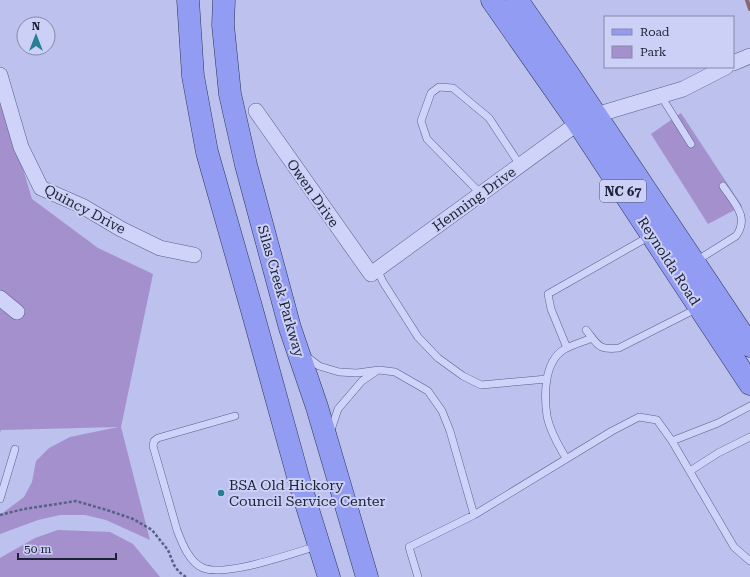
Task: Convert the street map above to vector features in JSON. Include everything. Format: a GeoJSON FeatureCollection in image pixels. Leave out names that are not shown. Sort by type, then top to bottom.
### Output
{"type":"FeatureCollection","features":[{"type":"Feature","properties":{"kind":"main road"},"geometry":{"type":"LineString","coordinates":[[188,0],[192,76],[207,152],[300,484],[329,577]]}},
{"type":"Feature","properties":{"kind":"main road","name":"Silas Creek Parkway"},"geometry":{"type":"LineString","coordinates":[[224,0],[223,25],[230,94],[246,165],[290,328],[317,408],[367,577]]}},
{"type":"Feature","properties":{"kind":"main road","name":"Reynolda Road"},"geometry":{"type":"LineString","coordinates":[[492,0],[587,119],[694,262],[750,346]]}},
{"type":"Feature","properties":{"kind":"main road","name":"Reynolda Road"},"geometry":{"type":"LineString","coordinates":[[517,0],[587,119],[652,235],[750,384]]}},
{"type":"Feature","properties":{"kind":"street"},"geometry":{"type":"LineString","coordinates":[[734,63],[750,56]]}},
{"type":"Feature","properties":{"kind":"street","name":"Henning Drive"},"geometry":{"type":"LineString","coordinates":[[374,271],[520,165],[587,119],[684,89],[724,68]]}},
{"type":"Feature","properties":{"kind":"street","name":"Quincy Drive"},"geometry":{"type":"LineString","coordinates":[[0,75],[21,147],[42,188],[82,206],[122,229],[160,248],[194,255]]}},
{"type":"Feature","properties":{"kind":"street","name":"Owen Drive"},"geometry":{"type":"LineString","coordinates":[[256,111],[374,271]]}},
{"type":"Feature","properties":{"kind":"street"},"geometry":{"type":"LineString","coordinates":[[0,298],[17,312]]}},
{"type":"Feature","properties":{"kind":"lane"},"geometry":{"type":"LineString","coordinates":[[481,194],[427,139],[421,121],[431,93],[439,87],[453,88],[488,118],[520,165]]}},
{"type":"Feature","properties":{"kind":"lane"},"geometry":{"type":"LineString","coordinates":[[661,96],[691,144]]}},
{"type":"Feature","properties":{"kind":"lane"},"geometry":{"type":"LineString","coordinates":[[694,262],[736,236],[739,232],[742,224],[742,215],[723,186]]}},
{"type":"Feature","properties":{"kind":"lane"},"geometry":{"type":"LineString","coordinates":[[567,348],[551,309],[548,294],[652,235]]}},
{"type":"Feature","properties":{"kind":"lane"},"geometry":{"type":"LineString","coordinates":[[374,271],[383,282],[418,337],[438,358],[463,376],[481,385],[547,380]]}},
{"type":"Feature","properties":{"kind":"lane"},"geometry":{"type":"LineString","coordinates":[[586,330],[599,346],[606,349],[619,348],[700,308]]}},
{"type":"Feature","properties":{"kind":"lane"},"geometry":{"type":"LineString","coordinates":[[566,458],[555,438],[547,416],[548,372],[555,358],[564,349],[592,338]]}},
{"type":"Feature","properties":{"kind":"lane"},"geometry":{"type":"LineString","coordinates":[[297,351],[320,366],[339,372],[357,373],[378,370],[395,372],[428,391],[442,411],[450,430],[474,515]]}},
{"type":"Feature","properties":{"kind":"lane"},"geometry":{"type":"LineString","coordinates":[[327,442],[338,409],[362,381],[378,370]]}},
{"type":"Feature","properties":{"kind":"lane"},"geometry":{"type":"LineString","coordinates":[[672,441],[718,423],[750,406]]}},
{"type":"Feature","properties":{"kind":"lane"},"geometry":{"type":"LineString","coordinates":[[235,416],[154,440],[153,446],[182,543],[195,563],[203,568],[219,571],[234,570],[319,546]]}},
{"type":"Feature","properties":{"kind":"lane"},"geometry":{"type":"LineString","coordinates":[[418,577],[409,547],[474,515],[612,430],[639,417],[657,420],[672,441],[734,547],[750,561]]}},
{"type":"Feature","properties":{"kind":"lane"},"geometry":{"type":"LineString","coordinates":[[690,471],[718,453],[750,437]]}},
{"type":"Feature","properties":{"kind":"lane"},"geometry":{"type":"LineString","coordinates":[[0,499],[15,449]]}},
{"type":"Feature","properties":{"kind":"path"},"geometry":{"type":"LineString","coordinates":[[0,516],[24,509],[76,501],[110,511],[133,519],[152,530],[168,550],[174,565],[179,572],[186,577]]}},
{"type":"Feature","properties":{"kind":"green space"},"geometry":{"type":"Polygon","coordinates":[[[0,92],[32,199],[98,248],[153,274],[121,427],[150,540],[106,520],[85,515],[60,515],[38,520],[0,534],[0,515],[24,497],[32,482],[36,461],[49,448],[70,437],[118,427],[1,430],[0,433],[0,92]]]}},
{"type":"Feature","properties":{"kind":"green space"},"geometry":{"type":"Polygon","coordinates":[[[681,113],[742,206],[708,224],[651,134],[681,113]]]}},
{"type":"Feature","properties":{"kind":"green space"},"geometry":{"type":"Polygon","coordinates":[[[58,530],[110,532],[133,544],[160,577],[0,577],[0,558],[35,538],[58,530]]]}},
{"type":"Feature","properties":{"kind":"waterway"},"geometry":{"type":"LineString","coordinates":[[747,0],[750,9]]}},
{"type":"Feature","properties":{"kind":"place","name":"BSA Old Hickory Council Service Center"},"geometry":{"type":"Point","coordinates":[221,493]}}]}
